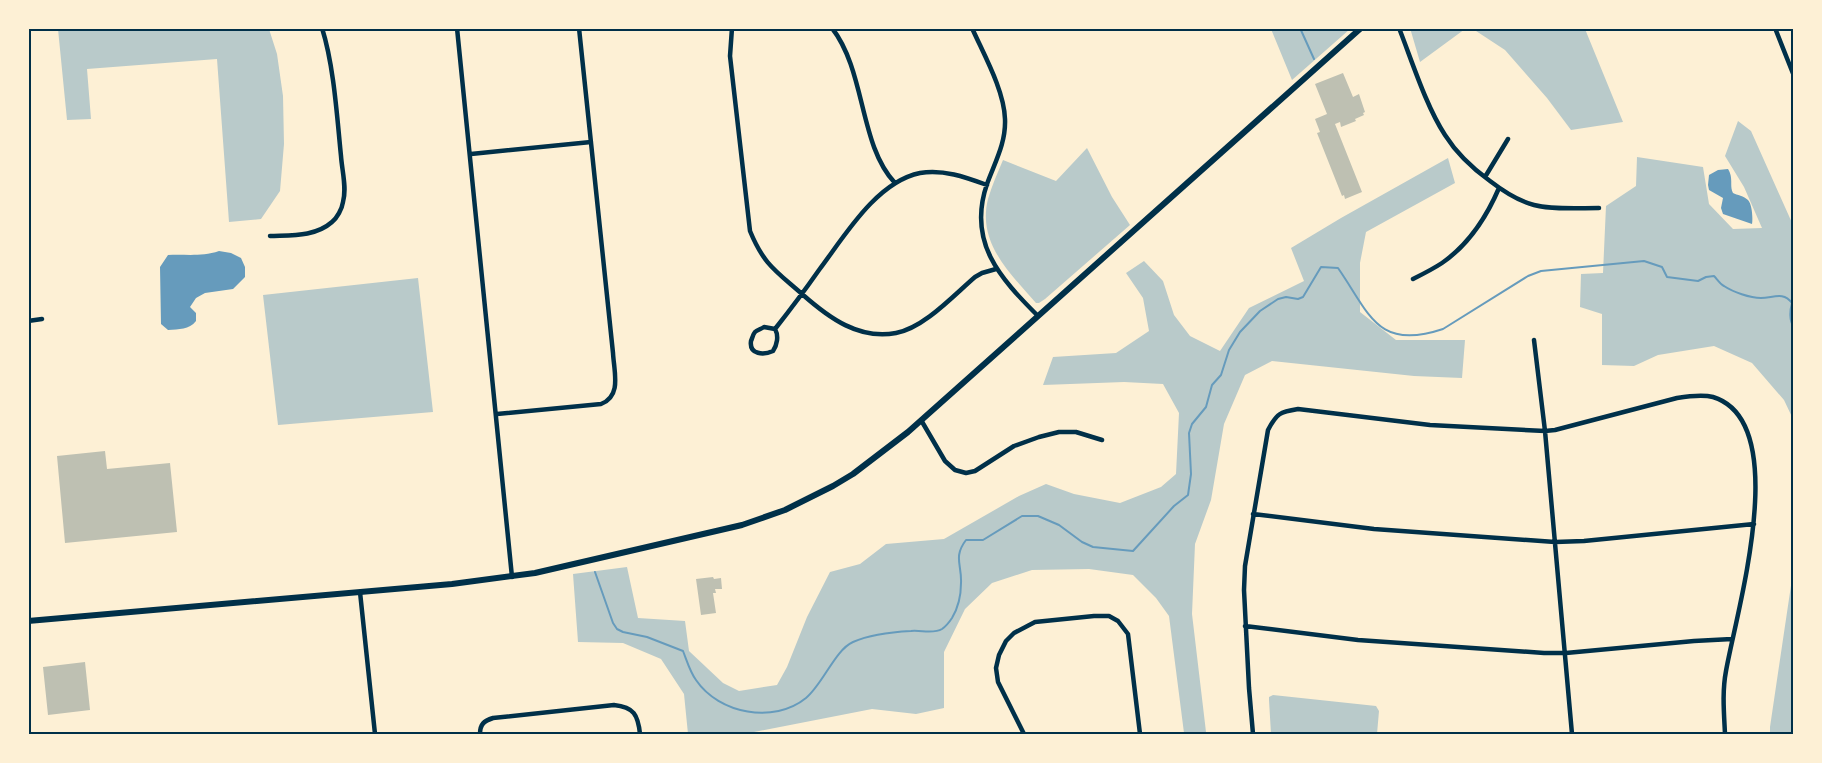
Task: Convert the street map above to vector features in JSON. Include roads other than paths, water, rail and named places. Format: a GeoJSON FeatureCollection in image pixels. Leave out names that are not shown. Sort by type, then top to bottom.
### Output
{"type":"FeatureCollection","features":[{"type":"Feature","properties":{"kind":"street"},"geometry":{"type":"LineString","coordinates":[[270,236],[305,234],[321,230],[333,222],[344,201],[338,130],[327,45],[322,28]]}},
{"type":"Feature","properties":{"kind":"street"},"geometry":{"type":"LineString","coordinates":[[457,28],[512,577]]}},
{"type":"Feature","properties":{"kind":"street"},"geometry":{"type":"LineString","coordinates":[[497,414],[601,404],[609,401],[614,395],[613,353],[579,28]]}},
{"type":"Feature","properties":{"kind":"street"},"geometry":{"type":"LineString","coordinates":[[732,28],[730,56],[750,231],[759,251],[771,268],[818,308],[845,326],[865,333],[878,334],[897,333],[910,328],[929,316],[975,277],[996,269]]}},
{"type":"Feature","properties":{"kind":"street"},"geometry":{"type":"LineString","coordinates":[[832,28],[844,46],[872,140],[884,168],[895,183]]}},
{"type":"Feature","properties":{"kind":"street"},"geometry":{"type":"LineString","coordinates":[[972,28],[1002,98],[1005,117],[1004,136],[983,200],[981,230],[985,247],[996,269],[1014,293],[1038,316]]}},
{"type":"Feature","properties":{"kind":"street"},"geometry":{"type":"LineString","coordinates":[[28,621],[512,577],[592,561],[742,525],[785,510],[853,474],[921,420],[1361,28]]}},
{"type":"Feature","properties":{"kind":"street"},"geometry":{"type":"LineString","coordinates":[[1399,28],[1443,133],[1460,156],[1499,188],[1522,202],[1554,208],[1599,208]]}},
{"type":"Feature","properties":{"kind":"street"},"geometry":{"type":"LineString","coordinates":[[1775,28],[1794,76]]}},
{"type":"Feature","properties":{"kind":"street"},"geometry":{"type":"LineString","coordinates":[[1485,177],[1508,139]]}},
{"type":"Feature","properties":{"kind":"street"},"geometry":{"type":"LineString","coordinates":[[471,154],[591,142]]}},
{"type":"Feature","properties":{"kind":"street"},"geometry":{"type":"LineString","coordinates":[[775,329],[865,210],[895,183],[920,173],[945,172],[987,184]]}},
{"type":"Feature","properties":{"kind":"street"},"geometry":{"type":"LineString","coordinates":[[1413,279],[1443,262],[1459,248],[1490,209],[1499,188]]}},
{"type":"Feature","properties":{"kind":"street"},"geometry":{"type":"LineString","coordinates":[[28,321],[42,319]]}},
{"type":"Feature","properties":{"kind":"street"},"geometry":{"type":"LineString","coordinates":[[764,327],[775,329],[777,345],[773,351],[766,354],[755,352],[751,347],[751,338],[755,332],[764,327]]}},
{"type":"Feature","properties":{"kind":"street"},"geometry":{"type":"LineString","coordinates":[[1534,340],[1545,431],[1572,735]]}},
{"type":"Feature","properties":{"kind":"street"},"geometry":{"type":"LineString","coordinates":[[1253,735],[1245,626],[1245,566],[1268,430],[1274,418],[1282,411],[1298,409],[1430,425],[1545,431],[1695,395],[1713,397],[1726,404],[1746,426],[1751,442],[1756,487],[1754,524],[1725,673],[1725,735]]}},
{"type":"Feature","properties":{"kind":"street"},"geometry":{"type":"LineString","coordinates":[[921,420],[945,461],[955,470],[966,473],[975,471],[1014,446],[1059,432],[1076,432],[1102,440]]}},
{"type":"Feature","properties":{"kind":"street"},"geometry":{"type":"LineString","coordinates":[[1253,514],[1374,529],[1555,542],[1754,524]]}},
{"type":"Feature","properties":{"kind":"street"},"geometry":{"type":"LineString","coordinates":[[360,592],[375,735]]}},
{"type":"Feature","properties":{"kind":"street"},"geometry":{"type":"LineString","coordinates":[[1024,735],[998,682],[997,663],[1006,641],[1014,633],[1035,622],[1094,616],[1109,616],[1118,621],[1128,634],[1140,735]]}},
{"type":"Feature","properties":{"kind":"street"},"geometry":{"type":"LineString","coordinates":[[1245,626],[1358,640],[1566,653],[1732,639]]}},
{"type":"Feature","properties":{"kind":"street"},"geometry":{"type":"LineString","coordinates":[[480,735],[481,725],[493,717],[614,705],[624,706],[633,711],[637,717],[640,735]]}},
{"type":"Feature","properties":{"kind":"water"},"geometry":{"type":"Polygon","coordinates":[[[1728,169],[1733,193],[1749,202],[1752,224],[1723,214],[1721,208],[1723,198],[1709,190],[1709,175],[1718,170],[1728,169]]]}},
{"type":"Feature","properties":{"kind":"water"},"geometry":{"type":"Polygon","coordinates":[[[219,251],[241,258],[245,267],[245,277],[233,289],[205,293],[196,298],[190,307],[196,313],[196,321],[187,328],[168,330],[161,324],[160,267],[168,255],[200,255],[219,251]]]}},
{"type":"Feature","properties":{"kind":"waterway"},"geometry":{"type":"LineString","coordinates":[[1300,28],[1314,59]]}},
{"type":"Feature","properties":{"kind":"waterway"},"geometry":{"type":"LineString","coordinates":[[595,572],[617,629],[647,637],[683,651],[696,680],[718,701],[748,712],[779,711],[806,698],[840,652],[853,642],[881,634],[935,631],[945,627],[952,618],[959,601],[961,583],[959,556],[966,540],[983,540],[1022,516],[1038,516],[1059,525],[1093,547],[1133,551],[1174,506],[1188,495],[1191,474],[1189,433],[1192,424],[1206,407],[1212,385],[1221,375],[1229,350],[1240,332],[1260,311],[1278,299],[1303,297],[1321,267],[1338,268],[1378,324],[1389,331],[1403,335],[1421,335],[1443,329],[1528,276],[1541,271],[1644,261],[1662,267],[1667,277],[1698,281],[1714,276],[1724,286],[1747,296],[1785,297],[1792,303],[1790,312],[1794,327]]}}]}
